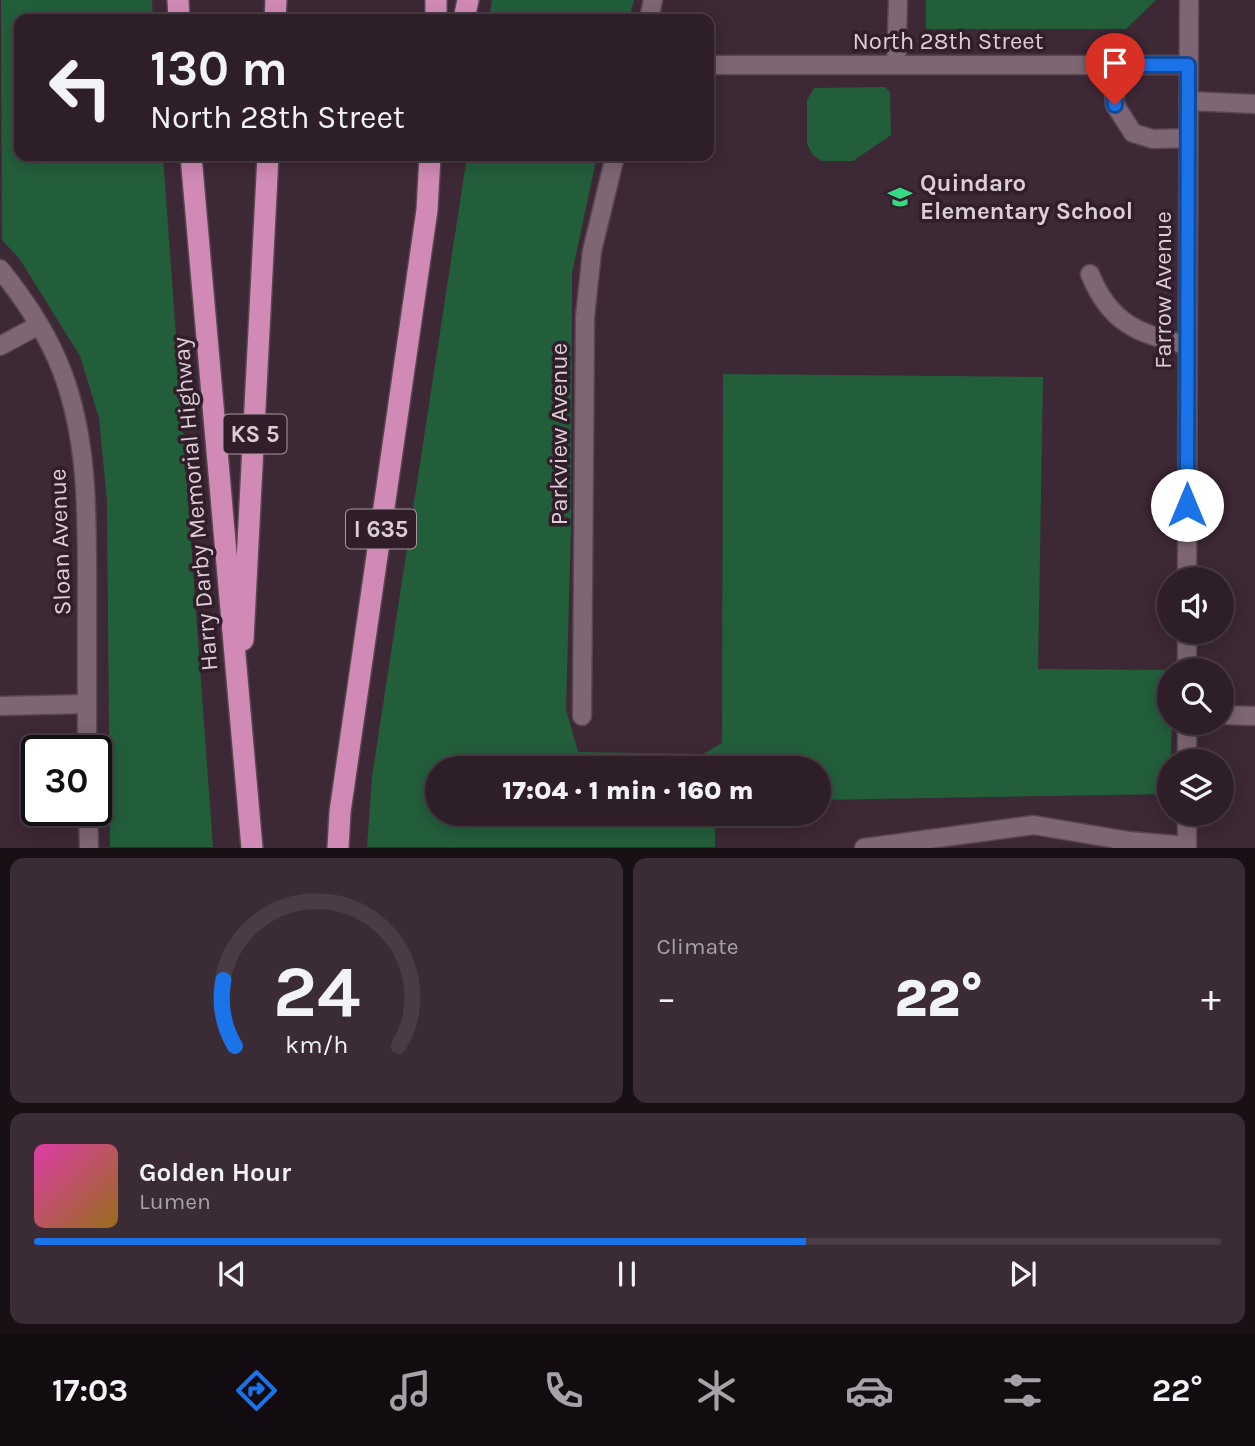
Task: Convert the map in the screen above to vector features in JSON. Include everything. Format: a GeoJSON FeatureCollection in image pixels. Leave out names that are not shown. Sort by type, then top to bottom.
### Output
{"type":"FeatureCollection","features":[{"type":"Feature","properties":{"kind":"highway","name":"Harry Darby Memorial Highway"},"geometry":{"type":"LineString","coordinates":[[191,161],[252,848]]}},
{"type":"Feature","properties":{"kind":"highway","name":"KS 5"},"geometry":{"type":"LineString","coordinates":[[239,712],[268,161]]}},
{"type":"Feature","properties":{"kind":"highway","name":"I 635"},"geometry":{"type":"LineString","coordinates":[[338,848],[340,811],[427,210],[430,161]]}},
{"type":"Feature","properties":{"kind":"highway"},"geometry":{"type":"LineString","coordinates":[[427,210],[437,161]]}},
{"type":"Feature","properties":{"kind":"street"},"geometry":{"type":"LineString","coordinates":[[896,65],[898,0]]}},
{"type":"Feature","properties":{"kind":"street","name":"Farrow Avenue"},"geometry":{"type":"LineString","coordinates":[[1187,567],[1189,0]]}},
{"type":"Feature","properties":{"kind":"street","name":"North 28th Street"},"geometry":{"type":"LineString","coordinates":[[714,65],[1188,65]]}},
{"type":"Feature","properties":{"kind":"street"},"geometry":{"type":"LineString","coordinates":[[1112,65],[1115,105],[1132,133],[1153,139],[1188,138]]}},
{"type":"Feature","properties":{"kind":"street"},"geometry":{"type":"LineString","coordinates":[[1188,101],[1255,104]]}},
{"type":"Feature","properties":{"kind":"street","name":"Parkview Avenue"},"geometry":{"type":"LineString","coordinates":[[582,716],[585,317],[592,251],[614,161]]}},
{"type":"Feature","properties":{"kind":"street","name":"Sloan Avenue"},"geometry":{"type":"LineString","coordinates":[[0,269],[39,325],[63,375],[82,458],[88,522],[88,735]]}},
{"type":"Feature","properties":{"kind":"street"},"geometry":{"type":"LineString","coordinates":[[1090,274],[1098,293],[1131,327],[1144,335],[1187,345]]}},
{"type":"Feature","properties":{"kind":"street"},"geometry":{"type":"LineString","coordinates":[[0,346],[39,325]]}},
{"type":"Feature","properties":{"kind":"street"},"geometry":{"type":"LineString","coordinates":[[0,706],[87,704]]}},
{"type":"Feature","properties":{"kind":"street"},"geometry":{"type":"LineString","coordinates":[[1234,715],[1255,716]]}},
{"type":"Feature","properties":{"kind":"street"},"geometry":{"type":"LineString","coordinates":[[864,848],[1034,825],[1122,844],[1186,847],[1186,826]]}},
{"type":"Feature","properties":{"kind":"street"},"geometry":{"type":"LineString","coordinates":[[88,826],[89,848]]}},
{"type":"Feature","properties":{"kind":"green space"},"geometry":{"type":"Polygon","coordinates":[[[1,0],[152,0],[153,14],[14,14],[14,161],[163,161],[213,847],[110,847],[112,735],[109,735],[107,501],[99,418],[80,356],[19,258],[2,240],[1,0]]]}},
{"type":"Feature","properties":{"kind":"green space"},"geometry":{"type":"Polygon","coordinates":[[[492,0],[634,0],[630,14],[490,14],[492,0]]]}},
{"type":"Feature","properties":{"kind":"green space"},"geometry":{"type":"Polygon","coordinates":[[[926,0],[1156,0],[1126,29],[926,29],[926,0]]]}},
{"type":"Feature","properties":{"kind":"green space"},"geometry":{"type":"Polygon","coordinates":[[[885,87],[890,92],[891,135],[853,161],[822,161],[813,155],[807,144],[807,100],[814,88],[885,87]]]}},
{"type":"Feature","properties":{"kind":"green space"},"geometry":{"type":"Polygon","coordinates":[[[466,161],[596,161],[572,273],[571,526],[566,709],[578,752],[703,754],[722,743],[723,374],[1043,377],[1038,669],[1157,670],[1157,735],[1171,735],[1171,749],[1157,749],[1157,794],[831,800],[831,756],[425,756],[425,826],[715,826],[715,847],[367,847],[372,777],[466,161]]]}},
{"type":"Feature","properties":{"kind":"place","name":"Quindaro Elementary School"},"geometry":{"type":"Point","coordinates":[900,197]}},
{"type":"Feature","properties":{"kind":"route"},"geometry":{"type":"LineString","coordinates":[[1115,105],[1112,65],[1188,65],[1187,505]]}}]}
